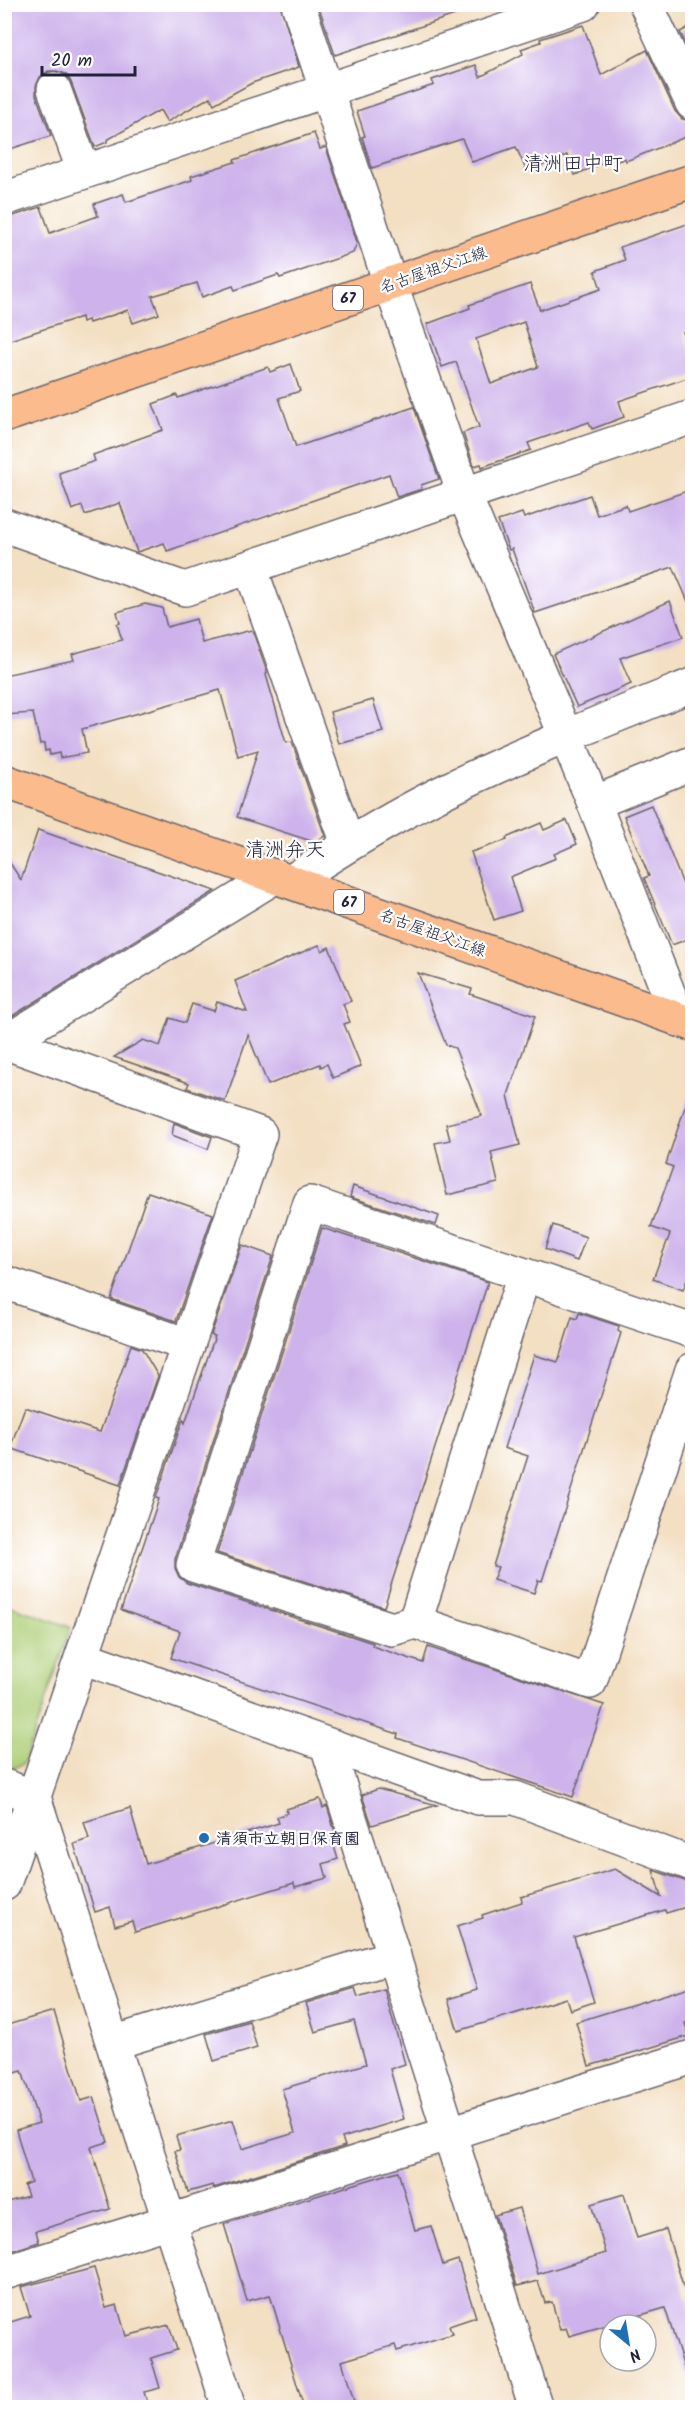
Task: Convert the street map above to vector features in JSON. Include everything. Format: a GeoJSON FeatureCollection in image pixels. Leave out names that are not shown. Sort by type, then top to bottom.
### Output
{"type":"FeatureCollection","features":[{"type":"Feature","properties":{"kind":"main road","name":"名古屋祖父江線"},"geometry":{"type":"LineString","coordinates":[[4,416],[693,181]]}},
{"type":"Feature","properties":{"kind":"main road","name":"名古屋祖父江線"},"geometry":{"type":"LineString","coordinates":[[4,781],[686,1022]]}},
{"type":"Feature","properties":{"kind":"street"},"geometry":{"type":"LineString","coordinates":[[298,4],[390,283],[464,494],[686,1022]]}},
{"type":"Feature","properties":{"kind":"street"},"geometry":{"type":"LineString","coordinates":[[4,199],[583,4]]}},
{"type":"Feature","properties":{"kind":"street"},"geometry":{"type":"LineString","coordinates":[[646,4],[693,103]]}},
{"type":"Feature","properties":{"kind":"street"},"geometry":{"type":"LineString","coordinates":[[54,89],[84,172]]}},
{"type":"Feature","properties":{"kind":"street"},"geometry":{"type":"LineString","coordinates":[[4,525],[185,589],[693,417]]}},
{"type":"Feature","properties":{"kind":"street"},"geometry":{"type":"LineString","coordinates":[[250,567],[348,844]]}},
{"type":"Feature","properties":{"kind":"street"},"geometry":{"type":"LineString","coordinates":[[5,1043],[284,879],[447,790],[565,736],[693,685]]}},
{"type":"Feature","properties":{"kind":"street"},"geometry":{"type":"LineString","coordinates":[[594,803],[693,763]]}},
{"type":"Feature","properties":{"kind":"street"},"geometry":{"type":"LineString","coordinates":[[4,1884],[19,1791],[82,1657],[260,1134],[5,1043]]}},
{"type":"Feature","properties":{"kind":"street"},"geometry":{"type":"LineString","coordinates":[[693,1331],[310,1203],[193,1565],[392,1629],[415,1622],[590,1682],[693,1370]]}},
{"type":"Feature","properties":{"kind":"street"},"geometry":{"type":"LineString","coordinates":[[415,1622],[524,1275]]}},
{"type":"Feature","properties":{"kind":"street"},"geometry":{"type":"LineString","coordinates":[[4,1282],[188,1345]]}},
{"type":"Feature","properties":{"kind":"street"},"geometry":{"type":"LineString","coordinates":[[82,1657],[477,1798],[515,1798],[693,1864]]}},
{"type":"Feature","properties":{"kind":"street"},"geometry":{"type":"LineString","coordinates":[[327,1745],[536,2408]]}},
{"type":"Feature","properties":{"kind":"street"},"geometry":{"type":"LineString","coordinates":[[19,1791],[113,2043],[229,2408]]}},
{"type":"Feature","properties":{"kind":"street"},"geometry":{"type":"LineString","coordinates":[[113,2043],[394,1956]]}},
{"type":"Feature","properties":{"kind":"street"},"geometry":{"type":"LineString","coordinates":[[4,2273],[693,2056]]}},
{"type":"Feature","properties":{"kind":"green space"},"geometry":{"type":"Polygon","coordinates":[[[5,1604],[71,1627],[24,1763],[12,1769],[4,1766],[5,1604]]]}},
{"type":"Feature","properties":{"kind":"building"},"geometry":{"type":"Polygon","coordinates":[[[4,4],[280,4],[299,67],[252,83],[214,104],[210,97],[167,122],[160,110],[95,147],[71,82],[66,74],[48,71],[40,77],[36,86],[36,95],[51,136],[4,151],[4,4]]]}},
{"type":"Feature","properties":{"kind":"building"},"geometry":{"type":"Polygon","coordinates":[[[318,4],[473,4],[473,9],[335,55],[318,4]]]}},
{"type":"Feature","properties":{"kind":"building"},"geometry":{"type":"Polygon","coordinates":[[[583,25],[601,75],[647,50],[675,111],[682,119],[693,121],[693,134],[626,161],[625,158],[616,162],[614,158],[575,175],[567,155],[527,172],[516,147],[472,162],[462,139],[372,168],[357,111],[434,85],[432,80],[476,65],[480,77],[523,54],[521,49],[541,42],[540,39],[583,25]]]}},
{"type":"Feature","properties":{"kind":"building"},"geometry":{"type":"Polygon","coordinates":[[[693,25],[693,60],[680,32],[693,25]]]}},
{"type":"Feature","properties":{"kind":"building"},"geometry":{"type":"Polygon","coordinates":[[[314,133],[320,149],[326,147],[357,243],[353,253],[280,278],[278,275],[235,290],[233,286],[202,297],[197,283],[152,296],[159,314],[133,323],[128,310],[89,323],[88,320],[82,322],[81,317],[4,342],[4,219],[41,207],[50,233],[98,216],[94,204],[123,194],[126,202],[192,180],[191,176],[235,162],[234,160],[314,133]]]}},
{"type":"Feature","properties":{"kind":"building"},"geometry":{"type":"Polygon","coordinates":[[[693,222],[693,329],[683,332],[693,360],[693,376],[619,401],[624,417],[592,429],[589,422],[528,443],[531,450],[482,467],[481,464],[474,466],[463,433],[479,427],[456,362],[442,367],[427,324],[470,308],[469,305],[530,284],[540,310],[601,289],[595,271],[625,260],[620,247],[693,222]],[[524,322],[476,339],[491,384],[538,367],[524,322]]]}},
{"type":"Feature","properties":{"kind":"building"},"geometry":{"type":"Polygon","coordinates":[[[291,364],[300,391],[279,398],[296,447],[414,407],[439,479],[421,485],[422,489],[397,497],[389,474],[167,551],[164,543],[137,552],[120,503],[85,515],[82,506],[72,510],[59,473],[95,461],[93,455],[163,430],[153,404],[177,395],[178,398],[268,367],[270,372],[291,364]]]}},
{"type":"Feature","properties":{"kind":"building"},"geometry":{"type":"Polygon","coordinates":[[[693,489],[693,613],[673,567],[535,613],[512,549],[509,550],[498,521],[522,513],[524,518],[590,495],[597,515],[626,505],[628,511],[693,489]]]}},
{"type":"Feature","properties":{"kind":"building"},"geometry":{"type":"Polygon","coordinates":[[[670,601],[683,637],[620,658],[631,684],[577,707],[553,654],[670,601]]]}},
{"type":"Feature","properties":{"kind":"building"},"geometry":{"type":"Polygon","coordinates":[[[145,604],[162,608],[167,627],[196,619],[202,643],[251,630],[253,632],[267,672],[286,743],[292,742],[325,836],[314,842],[237,817],[258,750],[238,756],[220,690],[82,729],[87,753],[60,758],[59,753],[50,755],[49,750],[45,751],[44,743],[40,744],[33,713],[4,715],[4,675],[74,660],[72,654],[122,640],[117,624],[120,623],[117,612],[145,604]]]}},
{"type":"Feature","properties":{"kind":"building"},"geometry":{"type":"Polygon","coordinates":[[[373,700],[383,732],[339,744],[330,712],[373,700]]]}},
{"type":"Feature","properties":{"kind":"building"},"geometry":{"type":"Polygon","coordinates":[[[651,805],[687,894],[693,891],[693,937],[672,945],[644,878],[649,876],[624,816],[651,805]]]}},
{"type":"Feature","properties":{"kind":"building"},"geometry":{"type":"Polygon","coordinates":[[[567,820],[577,844],[554,854],[556,858],[510,877],[521,911],[494,920],[471,852],[507,840],[506,838],[541,823],[544,830],[567,820]]]}},
{"type":"Feature","properties":{"kind":"building"},"geometry":{"type":"Polygon","coordinates":[[[38,830],[215,891],[4,1021],[4,854],[21,880],[38,830]]]}},
{"type":"Feature","properties":{"kind":"building"},"geometry":{"type":"Polygon","coordinates":[[[319,945],[322,951],[329,947],[351,1001],[343,1004],[350,1022],[344,1024],[361,1066],[333,1078],[327,1064],[321,1067],[320,1064],[268,1085],[248,1035],[225,1101],[187,1088],[189,1083],[114,1057],[143,1040],[160,1046],[170,1018],[185,1023],[192,1004],[214,1011],[217,1002],[247,1012],[235,981],[319,945]]]}},
{"type":"Feature","properties":{"kind":"building"},"geometry":{"type":"Polygon","coordinates":[[[418,973],[472,989],[470,994],[535,1016],[508,1095],[520,1145],[491,1152],[498,1183],[447,1195],[435,1143],[450,1140],[446,1124],[482,1116],[455,1048],[446,1045],[418,973]]]}},
{"type":"Feature","properties":{"kind":"building"},"geometry":{"type":"Polygon","coordinates":[[[688,1098],[693,1099],[693,1265],[683,1290],[653,1279],[670,1234],[651,1227],[673,1167],[666,1164],[688,1098]]]}},
{"type":"Feature","properties":{"kind":"building"},"geometry":{"type":"Polygon","coordinates":[[[174,1123],[212,1137],[208,1149],[172,1135],[174,1123]]]}},
{"type":"Feature","properties":{"kind":"building"},"geometry":{"type":"Polygon","coordinates":[[[353,1186],[439,1216],[436,1225],[350,1197],[353,1186]]]}},
{"type":"Feature","properties":{"kind":"building"},"geometry":{"type":"Polygon","coordinates":[[[148,1192],[213,1214],[176,1321],[111,1299],[148,1192]]]}},
{"type":"Feature","properties":{"kind":"building"},"geometry":{"type":"Polygon","coordinates":[[[553,1225],[586,1237],[577,1261],[545,1249],[553,1225]]]}},
{"type":"Feature","properties":{"kind":"building"},"geometry":{"type":"Polygon","coordinates":[[[322,1228],[488,1282],[384,1607],[217,1553],[322,1228]]]}},
{"type":"Feature","properties":{"kind":"building"},"geometry":{"type":"Polygon","coordinates":[[[242,1245],[273,1256],[175,1559],[175,1568],[179,1577],[187,1583],[373,1643],[372,1646],[423,1663],[428,1647],[604,1705],[573,1797],[397,1738],[398,1734],[171,1658],[180,1631],[121,1610],[159,1499],[156,1498],[183,1419],[185,1423],[215,1336],[211,1335],[242,1245]]]}},
{"type":"Feature","properties":{"kind":"building"},"geometry":{"type":"Polygon","coordinates":[[[579,1313],[619,1326],[618,1331],[621,1333],[542,1581],[538,1580],[534,1593],[493,1580],[498,1567],[493,1566],[528,1456],[504,1448],[534,1355],[558,1362],[572,1317],[577,1319],[579,1313]]]}},
{"type":"Feature","properties":{"kind":"building"},"geometry":{"type":"Polygon","coordinates":[[[131,1345],[142,1349],[158,1376],[120,1485],[10,1448],[25,1407],[100,1432],[131,1345]]]}},
{"type":"Feature","properties":{"kind":"building"},"geometry":{"type":"Polygon","coordinates":[[[378,1789],[437,1805],[372,1825],[362,1795],[378,1789]]]}},
{"type":"Feature","properties":{"kind":"building"},"geometry":{"type":"Polygon","coordinates":[[[320,1799],[323,1808],[327,1806],[336,1835],[331,1837],[338,1859],[323,1864],[327,1878],[295,1887],[294,1883],[135,1932],[132,1921],[115,1926],[110,1907],[95,1912],[74,1844],[89,1839],[84,1822],[130,1808],[146,1864],[279,1823],[277,1817],[287,1813],[286,1809],[320,1799]]]}},
{"type":"Feature","properties":{"kind":"building"},"geometry":{"type":"Polygon","coordinates":[[[615,1869],[661,1897],[653,1870],[688,1882],[693,1905],[666,1913],[665,1910],[574,1937],[594,2002],[570,2010],[566,1998],[458,2031],[448,1999],[477,1990],[457,1926],[522,1902],[521,1897],[615,1869]]]}},
{"type":"Feature","properties":{"kind":"building"},"geometry":{"type":"Polygon","coordinates":[[[693,1986],[693,2021],[685,2023],[689,2036],[589,2066],[576,2022],[693,1986]]]}},
{"type":"Feature","properties":{"kind":"building"},"geometry":{"type":"Polygon","coordinates":[[[355,1988],[358,1997],[384,1989],[405,2064],[390,2069],[404,2119],[342,2138],[345,2146],[214,2188],[213,2185],[188,2192],[175,2151],[180,2150],[176,2136],[233,2120],[242,2149],[295,2133],[282,2089],[366,2064],[354,2021],[315,2032],[306,2003],[355,1988]]]}},
{"type":"Feature","properties":{"kind":"building"},"geometry":{"type":"Polygon","coordinates":[[[54,2011],[81,2101],[94,2097],[108,2142],[91,2147],[110,2209],[36,2231],[39,2242],[11,2251],[9,2247],[4,2249],[4,2203],[28,2196],[24,2185],[31,2182],[16,2130],[39,2123],[22,2071],[4,2076],[4,2026],[54,2011]]]}},
{"type":"Feature","properties":{"kind":"building"},"geometry":{"type":"Polygon","coordinates":[[[249,2021],[257,2048],[214,2061],[206,2034],[249,2021]]]}},
{"type":"Feature","properties":{"kind":"building"},"geometry":{"type":"Polygon","coordinates":[[[398,2171],[415,2230],[431,2226],[443,2265],[458,2260],[476,2317],[449,2326],[452,2334],[397,2351],[395,2345],[342,2361],[356,2408],[304,2408],[270,2295],[247,2301],[224,2224],[398,2171]]]}},
{"type":"Feature","properties":{"kind":"building"},"geometry":{"type":"Polygon","coordinates":[[[624,2194],[637,2238],[666,2229],[693,2318],[693,2372],[686,2374],[665,2308],[648,2313],[598,2313],[598,2328],[569,2336],[566,2328],[560,2330],[552,2302],[545,2303],[538,2281],[517,2286],[495,2215],[519,2208],[538,2274],[606,2253],[591,2204],[624,2194]]]}},
{"type":"Feature","properties":{"kind":"building"},"geometry":{"type":"Polygon","coordinates":[[[94,2268],[106,2308],[117,2305],[126,2336],[169,2325],[177,2350],[151,2358],[160,2388],[144,2392],[149,2408],[4,2408],[4,2324],[30,2316],[21,2287],[94,2268]]]}},
{"type":"Feature","properties":{"kind":"place","name":"清須市立朝日保育園"},"geometry":{"type":"Point","coordinates":[204,1838]}},
{"type":"Feature","properties":{"kind":"district","name":"清洲田中町"},"geometry":{"type":"Point","coordinates":[573,163]}},
{"type":"Feature","properties":{"kind":"district","name":"清洲弁天"},"geometry":{"type":"Point","coordinates":[285,849]}}]}
